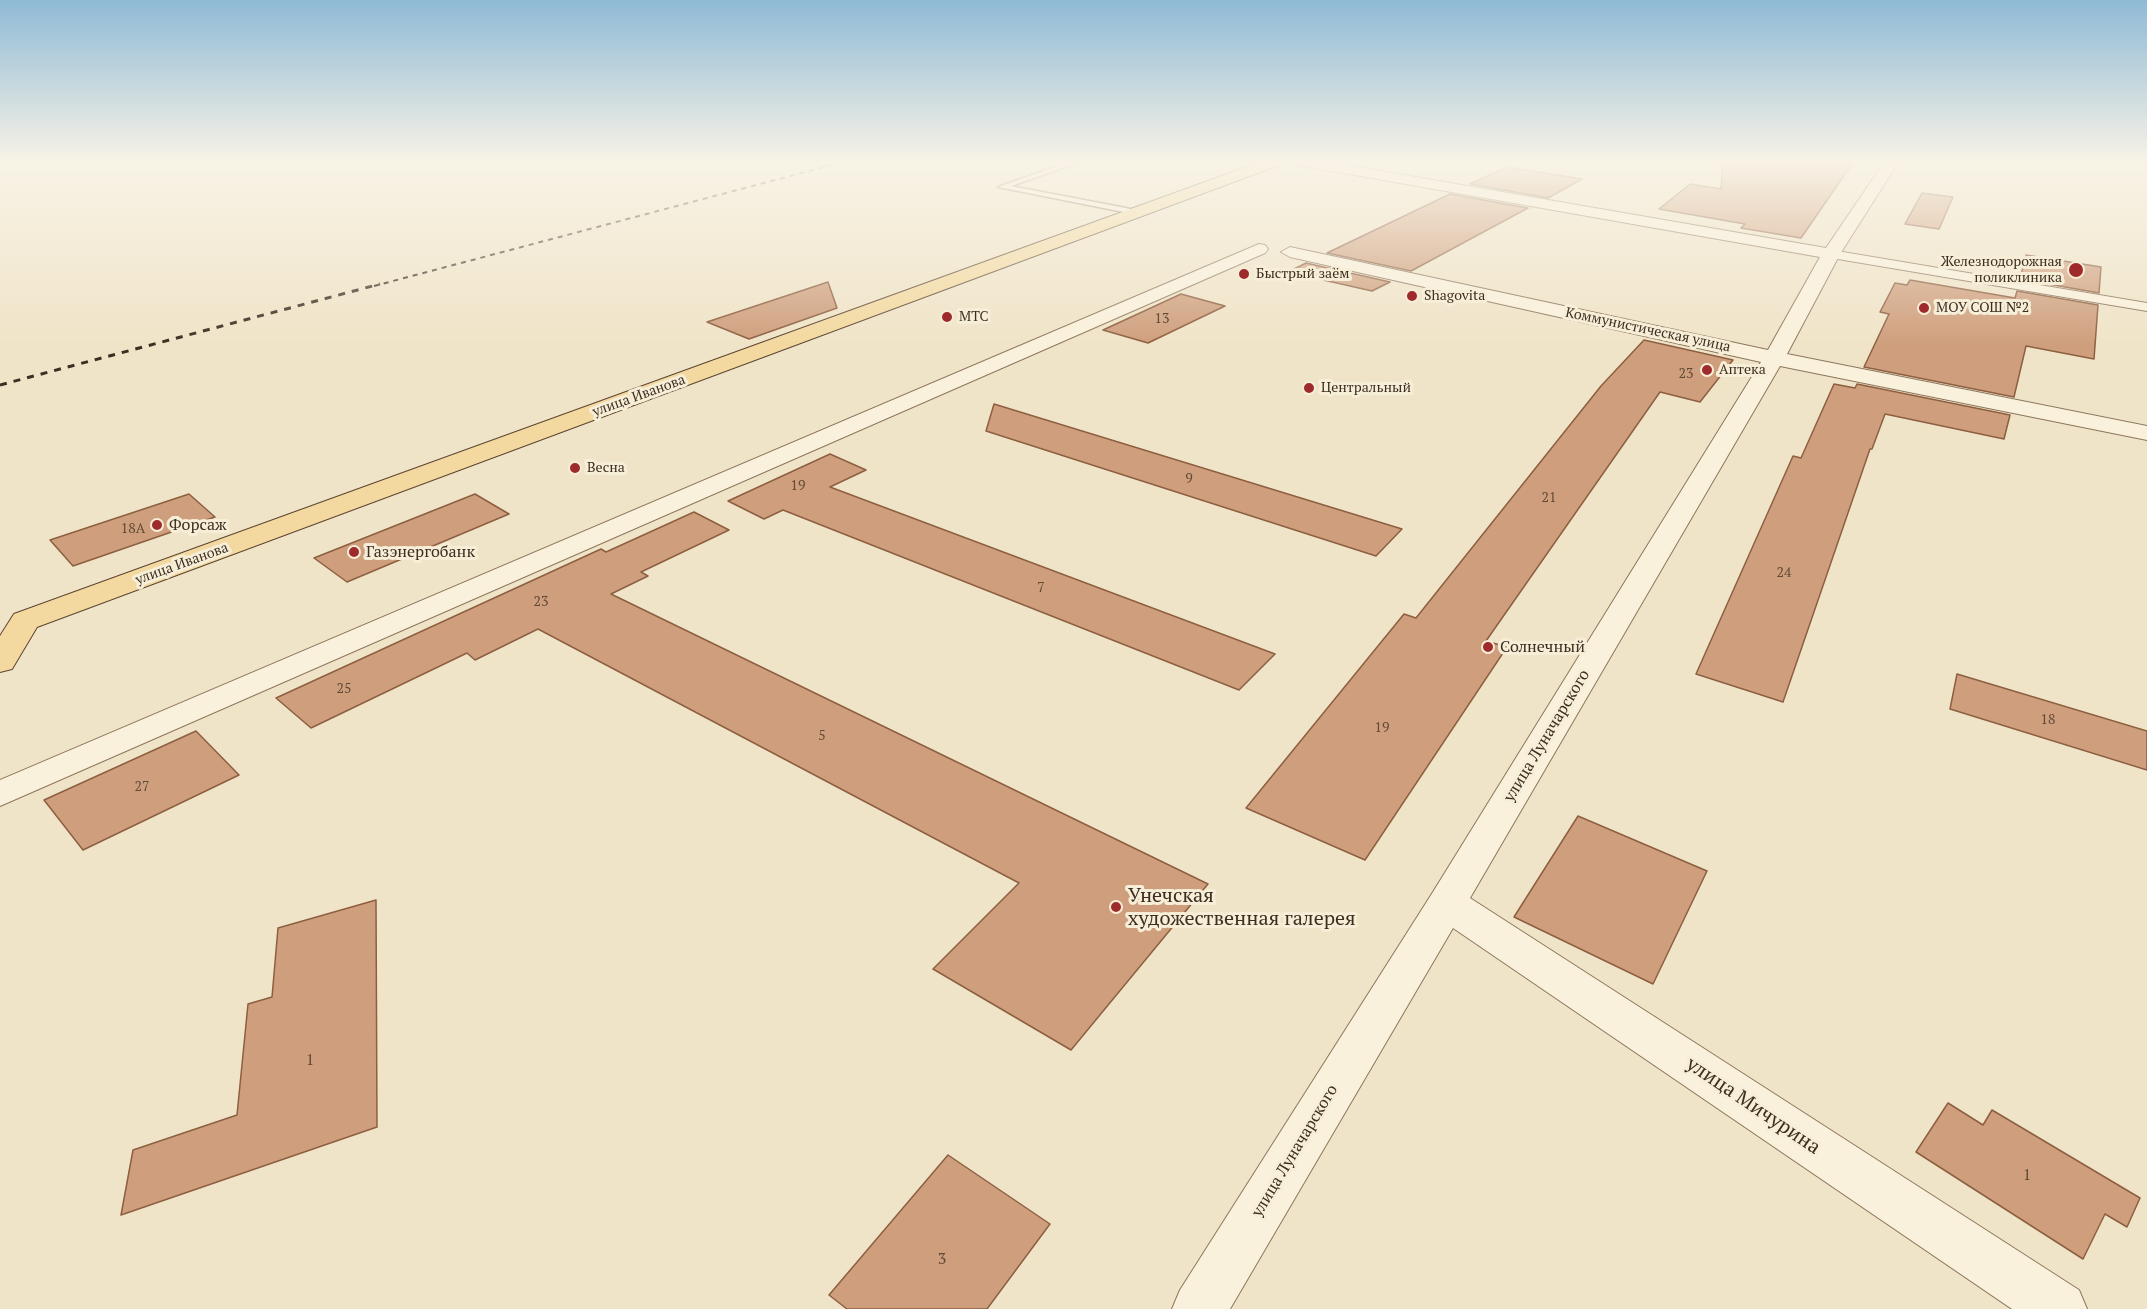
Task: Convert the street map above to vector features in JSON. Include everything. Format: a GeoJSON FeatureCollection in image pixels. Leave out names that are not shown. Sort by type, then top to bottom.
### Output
{"type":"FeatureCollection","features":[{"type":"Feature","properties":{"kind":"main road","name":"улица Иванова"},"geometry":{"type":"LineString","coordinates":[[13,626],[1111,222]]}},
{"type":"Feature","properties":{"kind":"main road"},"geometry":{"type":"LineString","coordinates":[[0,662],[13,626]]}},
{"type":"Feature","properties":{"kind":"street"},"geometry":{"type":"LineString","coordinates":[[1648,222],[2147,307]]}},
{"type":"Feature","properties":{"kind":"street","name":"улица Луначарского"},"geometry":{"type":"LineString","coordinates":[[1199,1309],[1447,903],[1774,358],[1831,254],[1852,222]]}},
{"type":"Feature","properties":{"kind":"street"},"geometry":{"type":"LineString","coordinates":[[0,794],[1259,249]]}},
{"type":"Feature","properties":{"kind":"street","name":"Коммунистическая улица"},"geometry":{"type":"LineString","coordinates":[[1290,252],[1774,358],[2147,433]]}},
{"type":"Feature","properties":{"kind":"street","name":"улица Мичурина"},"geometry":{"type":"LineString","coordinates":[[1447,903],[2060,1309]]}},
{"type":"Feature","properties":{"kind":"building"},"geometry":{"type":"Polygon","coordinates":[[[1391,222],[1502,222],[1411,271],[1327,253],[1391,222]]]}},
{"type":"Feature","properties":{"kind":"building"},"geometry":{"type":"Polygon","coordinates":[[[1734,222],[1812,222],[1801,238],[1741,228],[1745,224],[1734,222]]]}},
{"type":"Feature","properties":{"kind":"building"},"geometry":{"type":"Polygon","coordinates":[[[1906,222],[1942,222],[1939,229],[1905,224],[1906,222]]]}},
{"type":"Feature","properties":{"kind":"building"},"geometry":{"type":"Polygon","coordinates":[[[2026,255],[2101,267],[2099,293],[2020,279],[2026,255]]]}},
{"type":"Feature","properties":{"kind":"building"},"geometry":{"type":"Polygon","coordinates":[[[1306,263],[1390,282],[1372,291],[1288,272],[1306,263]]]}},
{"type":"Feature","properties":{"kind":"building"},"geometry":{"type":"Polygon","coordinates":[[[1910,280],[2015,298],[2017,291],[2098,305],[2094,359],[2026,346],[2014,397],[1864,367],[1889,314],[1880,312],[1895,283],[1907,285],[1910,280]]]}},
{"type":"Feature","properties":{"kind":"building"},"geometry":{"type":"Polygon","coordinates":[[[828,282],[837,308],[749,339],[707,322],[828,282]]]}},
{"type":"Feature","properties":{"kind":"building"},"geometry":{"type":"Polygon","coordinates":[[[1181,294],[1225,306],[1148,343],[1103,330],[1181,294]]]}},
{"type":"Feature","properties":{"kind":"building"},"geometry":{"type":"Polygon","coordinates":[[[1644,340],[1733,360],[1700,402],[1660,392],[1486,641],[1507,647],[1365,860],[1246,808],[1404,614],[1416,618],[1601,386],[1644,340]]]}},
{"type":"Feature","properties":{"kind":"building"},"geometry":{"type":"Polygon","coordinates":[[[1834,384],[1855,388],[1857,384],[2010,415],[2004,439],[1885,414],[1872,449],[1870,449],[1783,702],[1696,674],[1793,456],[1801,458],[1834,384]]]}},
{"type":"Feature","properties":{"kind":"building"},"geometry":{"type":"Polygon","coordinates":[[[994,404],[1402,529],[1376,556],[986,431],[994,404]]]}},
{"type":"Feature","properties":{"kind":"building"},"geometry":{"type":"Polygon","coordinates":[[[830,454],[866,470],[830,487],[1275,654],[1239,690],[783,510],[764,519],[728,501],[830,454]]]}},
{"type":"Feature","properties":{"kind":"building"},"geometry":{"type":"Polygon","coordinates":[[[189,494],[215,517],[73,566],[50,540],[189,494]]]}},
{"type":"Feature","properties":{"kind":"building"},"geometry":{"type":"Polygon","coordinates":[[[475,494],[509,514],[347,582],[314,558],[475,494]]]}},
{"type":"Feature","properties":{"kind":"building"},"geometry":{"type":"Polygon","coordinates":[[[694,512],[729,530],[641,572],[648,576],[611,594],[1208,884],[1071,1050],[933,969],[1019,883],[538,629],[475,660],[467,653],[311,728],[276,698],[601,549],[606,552],[694,512]]]}},
{"type":"Feature","properties":{"kind":"building"},"geometry":{"type":"Polygon","coordinates":[[[1957,674],[2147,731],[2147,770],[1950,709],[1957,674]]]}},
{"type":"Feature","properties":{"kind":"building"},"geometry":{"type":"Polygon","coordinates":[[[196,731],[239,775],[83,850],[44,800],[196,731]]]}},
{"type":"Feature","properties":{"kind":"building"},"geometry":{"type":"Polygon","coordinates":[[[1578,816],[1707,871],[1653,984],[1514,917],[1578,816]]]}},
{"type":"Feature","properties":{"kind":"building"},"geometry":{"type":"Polygon","coordinates":[[[376,900],[377,1127],[121,1215],[133,1150],[237,1115],[248,1004],[272,997],[278,928],[376,900]]]}},
{"type":"Feature","properties":{"kind":"building"},"geometry":{"type":"Polygon","coordinates":[[[1948,1103],[1983,1125],[1992,1110],[2140,1198],[2127,1227],[2105,1214],[2083,1259],[1916,1152],[1948,1103]]]}},
{"type":"Feature","properties":{"kind":"building"},"geometry":{"type":"Polygon","coordinates":[[[948,1155],[1050,1224],[987,1309],[847,1309],[829,1295],[948,1155]]]}},
{"type":"Feature","properties":{"kind":"railway"},"geometry":{"type":"LineString","coordinates":[[374,286],[616,222]]}},
{"type":"Feature","properties":{"kind":"railway"},"geometry":{"type":"LineString","coordinates":[[0,385],[380,284]]}},
{"type":"Feature","properties":{"kind":"place","name":"Железнодорожная поликлиника"},"geometry":{"type":"Point","coordinates":[2076,270]}},
{"type":"Feature","properties":{"kind":"place","name":"Быстрый заём"},"geometry":{"type":"Point","coordinates":[1244,274]}},
{"type":"Feature","properties":{"kind":"place","name":"Shagovita"},"geometry":{"type":"Point","coordinates":[1412,296]}},
{"type":"Feature","properties":{"kind":"place","name":"МОУ СОШ №2"},"geometry":{"type":"Point","coordinates":[1924,308]}},
{"type":"Feature","properties":{"kind":"place","name":"МТС"},"geometry":{"type":"Point","coordinates":[947,317]}},
{"type":"Feature","properties":{"kind":"place","name":"Аптека"},"geometry":{"type":"Point","coordinates":[1707,370]}},
{"type":"Feature","properties":{"kind":"place","name":"Центральный"},"geometry":{"type":"Point","coordinates":[1309,388]}},
{"type":"Feature","properties":{"kind":"place","name":"Весна"},"geometry":{"type":"Point","coordinates":[575,468]}},
{"type":"Feature","properties":{"kind":"place","name":"Форсаж"},"geometry":{"type":"Point","coordinates":[157,525]}},
{"type":"Feature","properties":{"kind":"place","name":"Газэнергобанк"},"geometry":{"type":"Point","coordinates":[354,552]}},
{"type":"Feature","properties":{"kind":"place","name":"Солнечный"},"geometry":{"type":"Point","coordinates":[1488,647]}},
{"type":"Feature","properties":{"kind":"place","name":"Унечская художественная галерея"},"geometry":{"type":"Point","coordinates":[1116,907]}}]}
